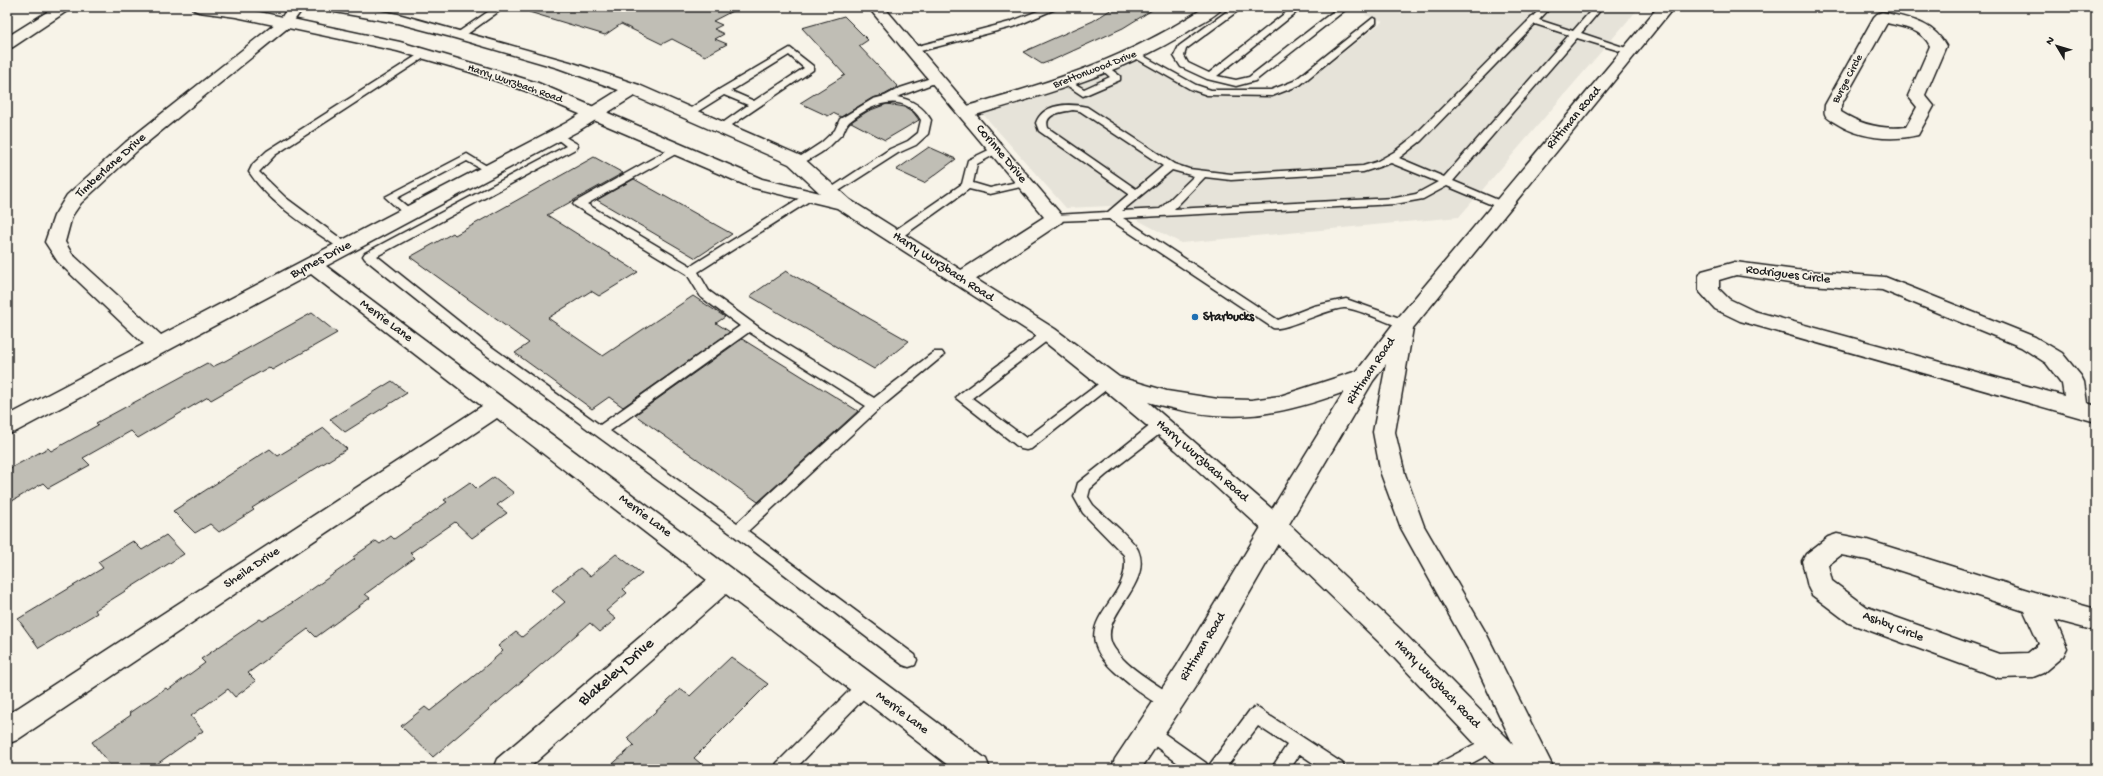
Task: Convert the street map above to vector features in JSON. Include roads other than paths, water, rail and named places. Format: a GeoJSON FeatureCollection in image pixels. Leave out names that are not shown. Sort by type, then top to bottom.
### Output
{"type":"FeatureCollection","features":[{"type":"Feature","properties":{"kind":"street"},"geometry":{"type":"LineString","coordinates":[[7,44],[65,7]]}},
{"type":"Feature","properties":{"kind":"street","name":"Harry Wurzbach Road"},"geometry":{"type":"LineString","coordinates":[[199,7],[236,12],[400,47],[532,87],[756,183],[843,204]]}},
{"type":"Feature","properties":{"kind":"street","name":"Timberlane Drive"},"geometry":{"type":"LineString","coordinates":[[159,346],[65,258],[55,242],[63,216],[74,199],[132,146],[285,23],[296,7]]}},
{"type":"Feature","properties":{"kind":"street","name":"Harry Wurzbach Road"},"geometry":{"type":"LineString","coordinates":[[335,7],[460,35],[564,65],[633,89],[722,127],[797,162],[843,204],[962,278],[1048,334],[1110,382],[1275,526],[1391,637],[1494,742],[1518,769]]}},
{"type":"Feature","properties":{"kind":"street","name":"Corinne Drive"},"geometry":{"type":"LineString","coordinates":[[876,7],[1055,218]]}},
{"type":"Feature","properties":{"kind":"street","name":"Brettonwood Drive"},"geometry":{"type":"LineString","coordinates":[[966,112],[1067,82],[1105,68],[1159,43],[1215,7]]}},
{"type":"Feature","properties":{"kind":"street","name":"Rittiman Road"},"geometry":{"type":"LineString","coordinates":[[1125,769],[1169,702],[1365,376],[1404,324],[1501,205],[1666,7]]}},
{"type":"Feature","properties":{"kind":"street","name":"Burge Circle"},"geometry":{"type":"LineString","coordinates":[[1885,12],[1928,31],[1936,38],[1938,46],[1916,96],[1926,106],[1912,131],[1897,134],[1860,130],[1844,122],[1833,114],[1833,105],[1885,12]]}},
{"type":"Feature","properties":{"kind":"street","name":"Byrnes Drive"},"geometry":{"type":"LineString","coordinates":[[7,426],[557,135],[633,89]]}},
{"type":"Feature","properties":{"kind":"street"},"geometry":{"type":"LineString","coordinates":[[962,278],[1055,218]]}},
{"type":"Feature","properties":{"kind":"street","name":"Merrie Lane"},"geometry":{"type":"LineString","coordinates":[[312,265],[976,769]]}},
{"type":"Feature","properties":{"kind":"street","name":"Rodrigues Circle"},"geometry":{"type":"LineString","coordinates":[[1735,268],[1796,277],[1885,284],[2028,342],[2054,358],[2073,382],[2086,411],[1747,316],[1722,304],[1709,291],[1709,276],[1735,268]]}},
{"type":"Feature","properties":{"kind":"street"},"geometry":{"type":"LineString","coordinates":[[1404,324],[1384,432],[1393,474],[1413,528],[1477,641],[1540,769]]}},
{"type":"Feature","properties":{"kind":"street"},"geometry":{"type":"LineString","coordinates":[[1110,382],[1163,399],[1219,406],[1250,408],[1280,404],[1365,376]]}},
{"type":"Feature","properties":{"kind":"street","name":"Sheila Drive"},"geometry":{"type":"LineString","coordinates":[[7,731],[498,406]]}},
{"type":"Feature","properties":{"kind":"street","name":"Ashby Circle"},"geometry":{"type":"LineString","coordinates":[[2034,603],[2054,648],[2033,665],[1999,666],[1858,615],[1821,586],[1815,561],[1837,544],[1867,550],[2034,603],[2096,620]]}},
{"type":"Feature","properties":{"kind":"street","name":"Blakeley Drive"},"geometry":{"type":"LineString","coordinates":[[506,769],[726,578]]}},
{"type":"Feature","properties":{"kind":"lane"},"geometry":{"type":"LineString","coordinates":[[482,7],[499,8]]}},
{"type":"Feature","properties":{"kind":"lane"},"geometry":{"type":"LineString","coordinates":[[913,50],[1013,24],[1056,7]]}},
{"type":"Feature","properties":{"kind":"lane"},"geometry":{"type":"LineString","coordinates":[[1239,7],[1182,48],[1179,56],[1184,65],[1210,77],[1236,83],[1252,79],[1345,7]]}},
{"type":"Feature","properties":{"kind":"lane"},"geometry":{"type":"LineString","coordinates":[[1210,77],[1299,7]]}},
{"type":"Feature","properties":{"kind":"lane"},"geometry":{"type":"LineString","coordinates":[[1136,194],[1043,129],[1041,123],[1043,117],[1053,110],[1062,108],[1083,109],[1170,166],[1202,174],[1231,177],[1363,169],[1392,160],[1417,139],[1547,7]]}},
{"type":"Feature","properties":{"kind":"lane"},"geometry":{"type":"LineString","coordinates":[[1055,218],[1396,201],[1419,197],[1445,182],[1599,7]]}},
{"type":"Feature","properties":{"kind":"lane"},"geometry":{"type":"LineString","coordinates":[[460,35],[499,8]]}},
{"type":"Feature","properties":{"kind":"lane"},"geometry":{"type":"LineString","coordinates":[[1135,55],[1193,87],[1210,93],[1272,93],[1297,83],[1373,21]]}},
{"type":"Feature","properties":{"kind":"lane"},"geometry":{"type":"LineString","coordinates":[[1533,21],[1630,51]]}},
{"type":"Feature","properties":{"kind":"lane"},"geometry":{"type":"LineString","coordinates":[[688,113],[790,51],[810,68],[722,127]]}},
{"type":"Feature","properties":{"kind":"lane"},"geometry":{"type":"LineString","coordinates":[[346,247],[273,193],[257,179],[254,172],[257,166],[271,153],[424,54]]}},
{"type":"Feature","properties":{"kind":"lane"},"geometry":{"type":"LineString","coordinates":[[797,162],[825,145],[839,131],[844,121],[877,101],[888,98],[903,90],[937,79]]}},
{"type":"Feature","properties":{"kind":"lane"},"geometry":{"type":"LineString","coordinates":[[723,91],[755,105]]}},
{"type":"Feature","properties":{"kind":"lane"},"geometry":{"type":"LineString","coordinates":[[830,192],[894,151],[912,143],[924,134],[926,120],[920,110],[903,101],[888,98]]}},
{"type":"Feature","properties":{"kind":"lane"},"geometry":{"type":"LineString","coordinates":[[557,135],[573,146],[369,256],[478,343],[738,531],[909,660]]}},
{"type":"Feature","properties":{"kind":"lane"},"geometry":{"type":"LineString","coordinates":[[676,149],[579,204],[691,271],[705,294],[749,326],[875,405]]}},
{"type":"Feature","properties":{"kind":"lane"},"geometry":{"type":"LineString","coordinates":[[895,236],[967,185],[972,162],[997,149]]}},
{"type":"Feature","properties":{"kind":"lane"},"geometry":{"type":"LineString","coordinates":[[1392,160],[1501,205]]}},
{"type":"Feature","properties":{"kind":"lane"},"geometry":{"type":"LineString","coordinates":[[1111,215],[1170,166]]}},
{"type":"Feature","properties":{"kind":"lane"},"geometry":{"type":"LineString","coordinates":[[1162,213],[1202,174]]}},
{"type":"Feature","properties":{"kind":"lane"},"geometry":{"type":"LineString","coordinates":[[967,185],[990,191],[1025,183]]}},
{"type":"Feature","properties":{"kind":"lane"},"geometry":{"type":"LineString","coordinates":[[691,271],[810,196]]}},
{"type":"Feature","properties":{"kind":"lane"},"geometry":{"type":"LineString","coordinates":[[1111,215],[1277,325],[1318,309],[1346,303],[1404,324]]}},
{"type":"Feature","properties":{"kind":"lane"},"geometry":{"type":"LineString","coordinates":[[601,431],[749,326]]}},
{"type":"Feature","properties":{"kind":"lane"},"geometry":{"type":"LineString","coordinates":[[1048,334],[963,398],[1026,445],[1110,382]]}},
{"type":"Feature","properties":{"kind":"lane"},"geometry":{"type":"LineString","coordinates":[[738,531],[875,405],[938,355]]}},
{"type":"Feature","properties":{"kind":"lane"},"geometry":{"type":"LineString","coordinates":[[1161,425],[1101,471],[1083,487],[1081,497],[1088,509],[1131,552],[1135,560],[1133,574],[1101,629],[1102,642],[1110,656],[1131,675],[1169,702]]}},
{"type":"Feature","properties":{"kind":"lane"},"geometry":{"type":"LineString","coordinates":[[783,769],[866,685]]}},
{"type":"Feature","properties":{"kind":"lane"},"geometry":{"type":"LineString","coordinates":[[1215,769],[1256,715],[1336,769]]}},
{"type":"Feature","properties":{"kind":"lane"},"geometry":{"type":"LineString","coordinates":[[1149,732],[1200,769]]}},
{"type":"Feature","properties":{"kind":"lane"},"geometry":{"type":"LineString","coordinates":[[1445,769],[1494,742]]}},
{"type":"Feature","properties":{"kind":"lane"},"geometry":{"type":"LineString","coordinates":[[1280,769],[1298,743]]}},
{"type":"Feature","properties":{"kind":"place","name":"Starbucks"},"geometry":{"type":"Point","coordinates":[1195,317]}}]}
